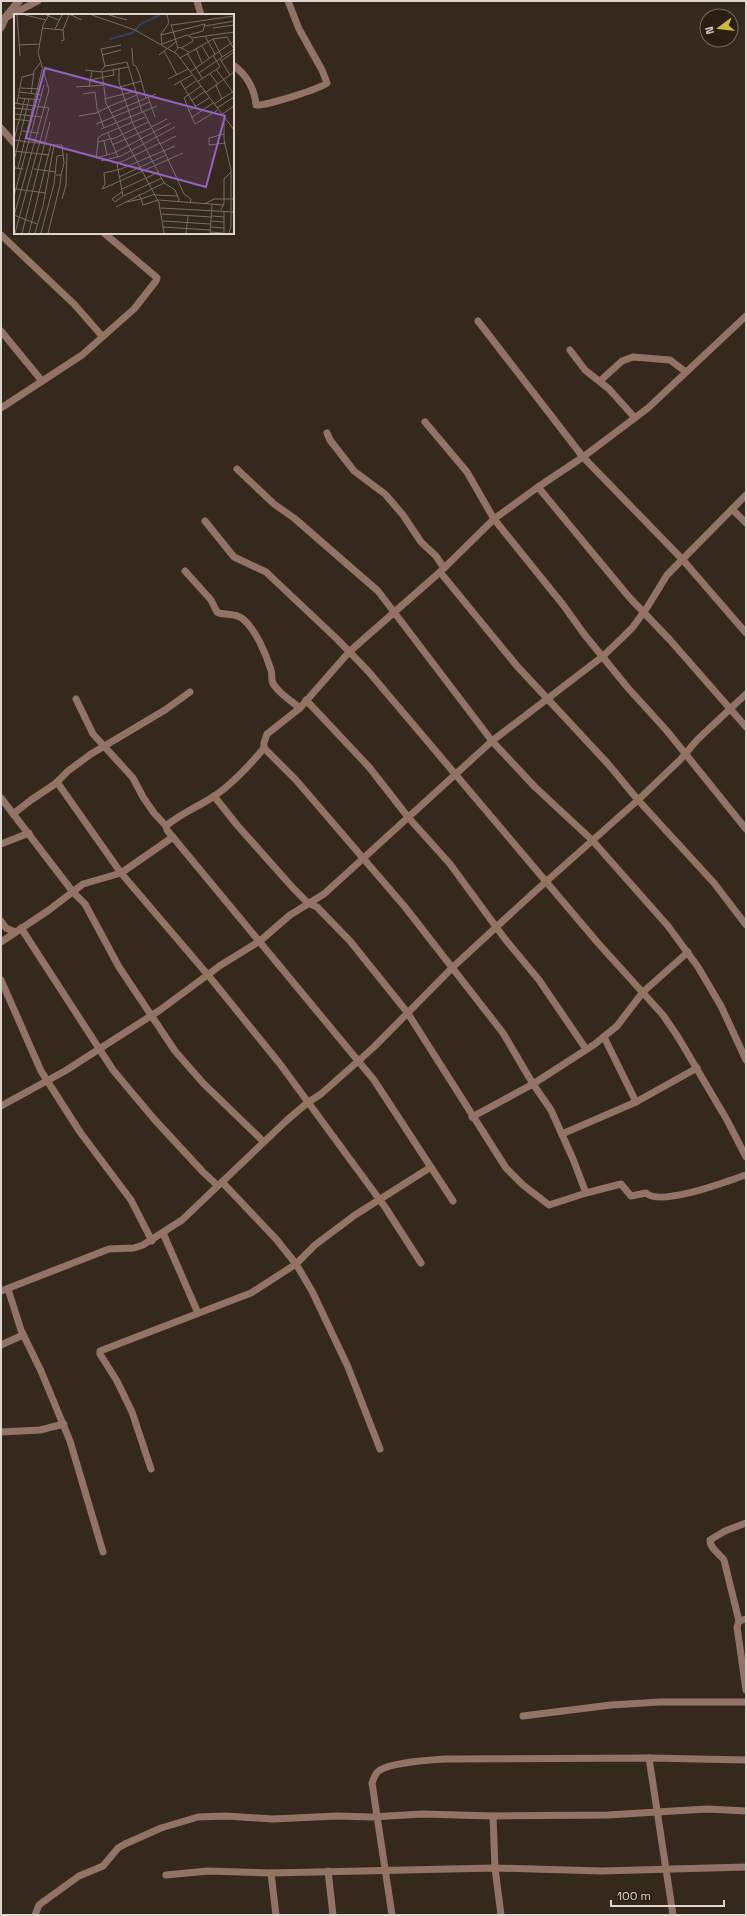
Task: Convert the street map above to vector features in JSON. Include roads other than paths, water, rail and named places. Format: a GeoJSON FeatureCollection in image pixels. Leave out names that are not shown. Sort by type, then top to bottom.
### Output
{"type":"FeatureCollection","features":[{"type":"Feature","properties":{"kind":"street"},"geometry":{"type":"LineString","coordinates":[[1,27],[5,18],[19,1]]}},
{"type":"Feature","properties":{"kind":"street"},"geometry":{"type":"LineString","coordinates":[[5,18],[38,1]]}},
{"type":"Feature","properties":{"kind":"street"},"geometry":{"type":"LineString","coordinates":[[197,1],[201,14]]}},
{"type":"Feature","properties":{"kind":"street"},"geometry":{"type":"LineString","coordinates":[[234,66],[248,80],[256,99],[256,105],[262,106],[279,101],[327,83],[322,70],[299,29],[288,1]]}},
{"type":"Feature","properties":{"kind":"street"},"geometry":{"type":"LineString","coordinates":[[1,128],[14,143]]}},
{"type":"Feature","properties":{"kind":"street"},"geometry":{"type":"LineString","coordinates":[[1,408],[82,355],[134,309],[157,278],[105,234]]}},
{"type":"Feature","properties":{"kind":"street"},"geometry":{"type":"LineString","coordinates":[[1,235],[74,304],[102,336]]}},
{"type":"Feature","properties":{"kind":"street"},"geometry":{"type":"LineString","coordinates":[[166,826],[214,796],[246,768],[264,748],[267,734],[300,708],[349,652],[442,570],[494,519],[583,457],[635,418],[746,316]]}},
{"type":"Feature","properties":{"kind":"street"},"geometry":{"type":"LineString","coordinates":[[478,321],[583,457],[682,559],[746,633]]}},
{"type":"Feature","properties":{"kind":"street"},"geometry":{"type":"LineString","coordinates":[[1,331],[42,382]]}},
{"type":"Feature","properties":{"kind":"street"},"geometry":{"type":"LineString","coordinates":[[570,350],[586,370],[600,381],[635,418]]}},
{"type":"Feature","properties":{"kind":"street"},"geometry":{"type":"LineString","coordinates":[[600,381],[622,361],[633,357],[665,359],[674,362],[686,372]]}},
{"type":"Feature","properties":{"kind":"street"},"geometry":{"type":"LineString","coordinates":[[425,422],[467,472],[494,519],[602,657],[667,731],[746,829]]}},
{"type":"Feature","properties":{"kind":"street"},"geometry":{"type":"LineString","coordinates":[[327,433],[330,440],[354,471],[385,494],[403,515],[421,542],[436,556],[442,570],[494,639],[714,883],[746,925]]}},
{"type":"Feature","properties":{"kind":"street"},"geometry":{"type":"LineString","coordinates":[[237,469],[274,504],[294,518],[378,591],[492,741],[535,787],[592,840],[668,926],[688,952],[721,1006],[746,1060]]}},
{"type":"Feature","properties":{"kind":"street"},"geometry":{"type":"LineString","coordinates":[[538,487],[643,612],[670,640],[746,727]]}},
{"type":"Feature","properties":{"kind":"street"},"geometry":{"type":"LineString","coordinates":[[1,1106],[48,1080],[151,1016],[208,975],[260,941],[290,915],[324,894],[492,741],[602,657],[633,627],[667,575],[746,495]]}},
{"type":"Feature","properties":{"kind":"street"},"geometry":{"type":"LineString","coordinates":[[732,509],[746,523]]}},
{"type":"Feature","properties":{"kind":"street"},"geometry":{"type":"LineString","coordinates":[[205,521],[234,557],[266,572],[349,652],[456,774],[598,943],[643,992],[668,1022],[728,1120],[746,1157]]}},
{"type":"Feature","properties":{"kind":"street"},"geometry":{"type":"LineString","coordinates":[[185,571],[211,600],[217,612],[232,614],[242,618],[250,625],[255,632],[272,672],[272,681],[274,686],[300,708]]}},
{"type":"Feature","properties":{"kind":"street"},"geometry":{"type":"LineString","coordinates":[[13,814],[57,782],[68,771],[91,754],[165,710],[190,692]]}},
{"type":"Feature","properties":{"kind":"street"},"geometry":{"type":"LineString","coordinates":[[102,1552],[86,1492],[64,1424],[23,1335],[5,1290],[109,1249],[134,1248],[152,1241],[163,1233],[199,1204],[307,1103],[321,1094],[374,1047],[453,967],[546,881],[638,800],[746,694]]}},
{"type":"Feature","properties":{"kind":"street"},"geometry":{"type":"LineString","coordinates":[[76,699],[93,734],[133,778],[154,813],[386,1096],[453,1202]]}},
{"type":"Feature","properties":{"kind":"street"},"geometry":{"type":"LineString","coordinates":[[306,700],[369,767],[408,817],[450,864],[496,927],[539,980],[586,1048]]}},
{"type":"Feature","properties":{"kind":"street"},"geometry":{"type":"LineString","coordinates":[[264,748],[296,780],[362,859],[405,907],[503,1033],[533,1084],[551,1110],[586,1193]]}},
{"type":"Feature","properties":{"kind":"street"},"geometry":{"type":"LineString","coordinates":[[57,782],[121,873],[208,975],[263,1043],[395,1220],[421,1264]]}},
{"type":"Feature","properties":{"kind":"street"},"geometry":{"type":"LineString","coordinates":[[214,796],[255,846],[308,903],[317,907],[350,941],[407,1012],[472,1117],[506,1168],[523,1185],[546,1204],[553,1205],[586,1193],[612,1185],[621,1184],[631,1196],[646,1193],[653,1198],[665,1198],[699,1190],[746,1175]]}},
{"type":"Feature","properties":{"kind":"street"},"geometry":{"type":"LineString","coordinates":[[1,798],[73,892],[85,904],[119,967],[175,1051],[203,1083],[264,1142]]}},
{"type":"Feature","properties":{"kind":"street"},"geometry":{"type":"LineString","coordinates":[[1,844],[29,833]]}},
{"type":"Feature","properties":{"kind":"street"},"geometry":{"type":"LineString","coordinates":[[1,942],[83,884],[121,873],[173,837]]}},
{"type":"Feature","properties":{"kind":"street"},"geometry":{"type":"LineString","coordinates":[[2,924],[18,930],[99,1049],[154,1119],[199,1168],[247,1207],[296,1264],[327,1319],[351,1374],[380,1449]]}},
{"type":"Feature","properties":{"kind":"street"},"geometry":{"type":"LineString","coordinates":[[472,1117],[533,1084],[604,1037],[616,1026],[643,992],[688,952]]}},
{"type":"Feature","properties":{"kind":"street"},"geometry":{"type":"LineString","coordinates":[[1,980],[42,1071],[80,1132],[131,1200],[152,1241]]}},
{"type":"Feature","properties":{"kind":"street"},"geometry":{"type":"LineString","coordinates":[[604,1037],[636,1102]]}},
{"type":"Feature","properties":{"kind":"street"},"geometry":{"type":"LineString","coordinates":[[562,1134],[636,1102],[696,1068]]}},
{"type":"Feature","properties":{"kind":"street"},"geometry":{"type":"LineString","coordinates":[[151,1469],[132,1412],[117,1381],[100,1352],[251,1293],[296,1264],[330,1233],[379,1199],[430,1167]]}},
{"type":"Feature","properties":{"kind":"street"},"geometry":{"type":"LineString","coordinates":[[163,1233],[198,1313]]}},
{"type":"Feature","properties":{"kind":"street"},"geometry":{"type":"LineString","coordinates":[[1,1345],[23,1335]]}},
{"type":"Feature","properties":{"kind":"street"},"geometry":{"type":"LineString","coordinates":[[1,1432],[40,1430],[64,1424]]}},
{"type":"Feature","properties":{"kind":"street"},"geometry":{"type":"LineString","coordinates":[[746,1523],[725,1531],[710,1540],[712,1548],[719,1553],[724,1560],[742,1620],[746,1690]]}},
{"type":"Feature","properties":{"kind":"street"},"geometry":{"type":"LineString","coordinates":[[523,1716],[611,1705],[653,1702],[746,1702]]}},
{"type":"Feature","properties":{"kind":"street"},"geometry":{"type":"LineString","coordinates":[[392,1915],[372,1783],[377,1773],[388,1767],[446,1758],[649,1758],[746,1760]]}},
{"type":"Feature","properties":{"kind":"street"},"geometry":{"type":"LineString","coordinates":[[649,1758],[656,1812],[673,1915]]}},
{"type":"Feature","properties":{"kind":"street"},"geometry":{"type":"LineString","coordinates":[[35,1915],[39,1905],[79,1876],[103,1866],[118,1848],[161,1828],[189,1819],[226,1816],[273,1819],[337,1816],[366,1818],[422,1814],[493,1816],[608,1815],[707,1809],[746,1811]]}},
{"type":"Feature","properties":{"kind":"street"},"geometry":{"type":"LineString","coordinates":[[493,1816],[501,1915]]}},
{"type":"Feature","properties":{"kind":"street"},"geometry":{"type":"LineString","coordinates":[[166,1875],[208,1871],[271,1873],[496,1868],[601,1871],[746,1867]]}},
{"type":"Feature","properties":{"kind":"street"},"geometry":{"type":"LineString","coordinates":[[328,1871],[333,1915]]}},
{"type":"Feature","properties":{"kind":"street"},"geometry":{"type":"LineString","coordinates":[[271,1873],[276,1915]]}}]}
